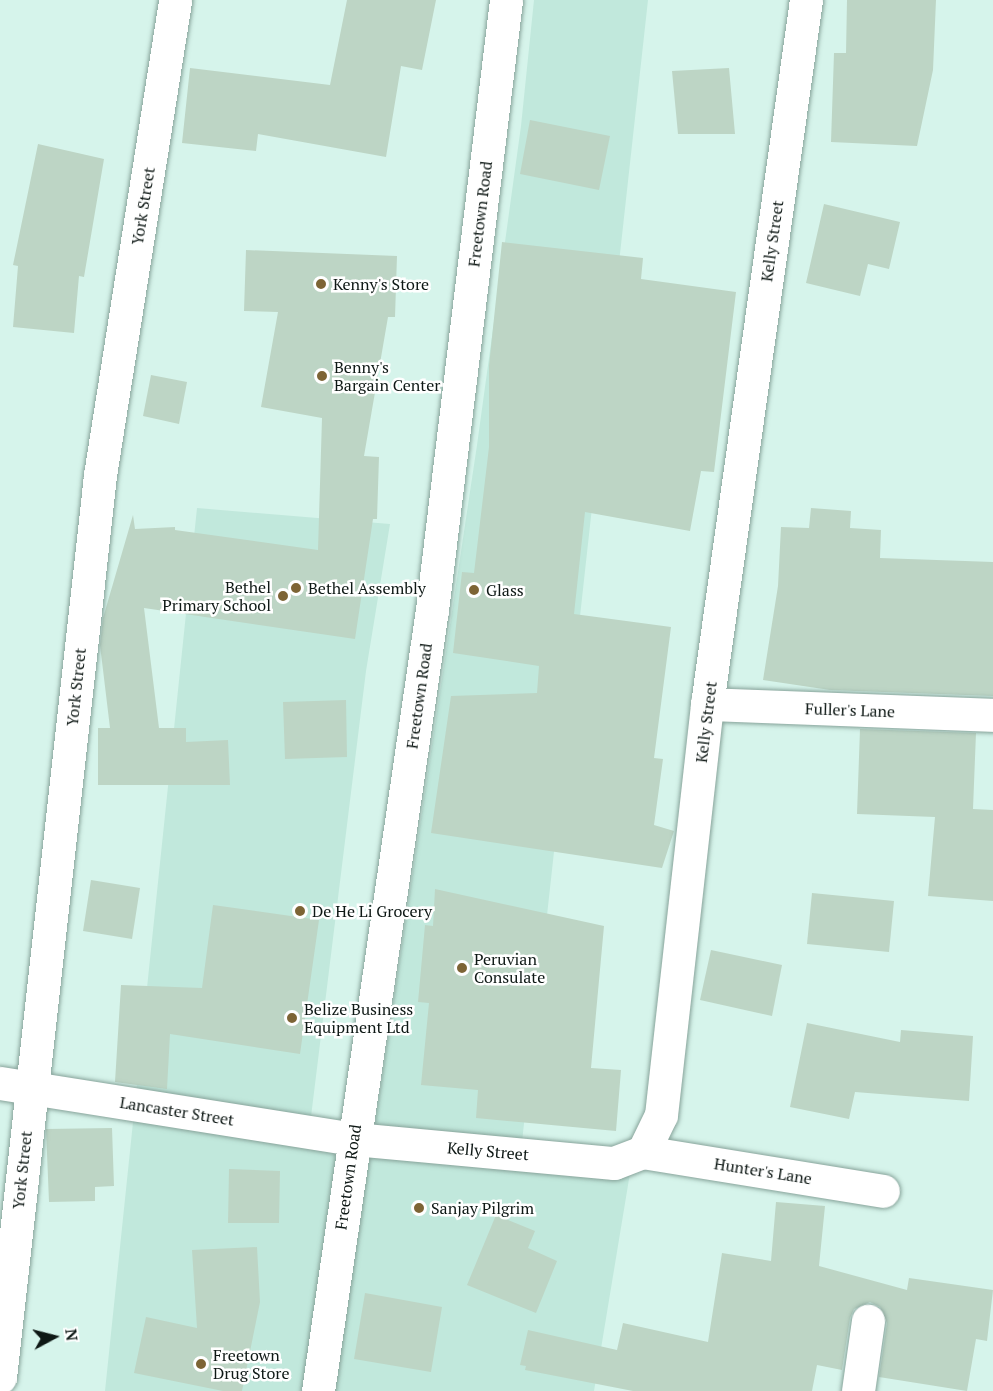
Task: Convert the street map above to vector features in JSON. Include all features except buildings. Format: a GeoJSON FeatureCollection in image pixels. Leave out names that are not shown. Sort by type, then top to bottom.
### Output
{"type":"FeatureCollection","features":[{"type":"Feature","properties":{"kind":"street","name":"York Street"},"geometry":{"type":"LineString","coordinates":[[0,1377],[15,1086],[100,475],[176,0]]}},
{"type":"Feature","properties":{"kind":"street","name":"Freetown Road"},"geometry":{"type":"LineString","coordinates":[[318,1391],[432,610],[506,0]]}},
{"type":"Feature","properties":{"kind":"street","name":"Kelly Street"},"geometry":{"type":"LineString","coordinates":[[354,1139],[614,1163],[643,1152],[661,1115],[707,704],[806,0]]}},
{"type":"Feature","properties":{"kind":"street","name":"Fuller's Lane"},"geometry":{"type":"LineString","coordinates":[[707,704],[993,716]]}},
{"type":"Feature","properties":{"kind":"street","name":"Lancaster Street"},"geometry":{"type":"LineString","coordinates":[[15,1086],[354,1139]]}},
{"type":"Feature","properties":{"kind":"street","name":"Hunter's Lane"},"geometry":{"type":"LineString","coordinates":[[643,1152],[884,1191]]}},
{"type":"Feature","properties":{"kind":"street"},"geometry":{"type":"LineString","coordinates":[[858,1391],[868,1321]]}},
{"type":"Feature","properties":{"kind":"shaded area"},"geometry":{"type":"Polygon","coordinates":[[[534,0],[648,0],[520,1160],[631,1167],[594,1391],[105,1391],[197,508],[390,524],[366,671],[308,1141],[371,1152],[477,445],[521,126],[534,0]]]}},
{"type":"Feature","properties":{"kind":"place","name":"Kenny's Store"},"geometry":{"type":"Point","coordinates":[321,284]}},
{"type":"Feature","properties":{"kind":"place","name":"Benny's Bargain Center"},"geometry":{"type":"Point","coordinates":[322,376]}},
{"type":"Feature","properties":{"kind":"place","name":"Bethel Assembly"},"geometry":{"type":"Point","coordinates":[296,588]}},
{"type":"Feature","properties":{"kind":"place","name":"Glass"},"geometry":{"type":"Point","coordinates":[474,590]}},
{"type":"Feature","properties":{"kind":"place","name":"Bethel Primary School"},"geometry":{"type":"Point","coordinates":[283,596]}},
{"type":"Feature","properties":{"kind":"place","name":"De He Li Grocery"},"geometry":{"type":"Point","coordinates":[300,911]}},
{"type":"Feature","properties":{"kind":"place","name":"Peruvian Consulate"},"geometry":{"type":"Point","coordinates":[462,968]}},
{"type":"Feature","properties":{"kind":"place","name":"Belize Business Equipment Ltd"},"geometry":{"type":"Point","coordinates":[292,1018]}},
{"type":"Feature","properties":{"kind":"place","name":"Sanjay Pilgrim"},"geometry":{"type":"Point","coordinates":[419,1208]}},
{"type":"Feature","properties":{"kind":"place","name":"Freetown Drug Store"},"geometry":{"type":"Point","coordinates":[201,1364]}}]}
